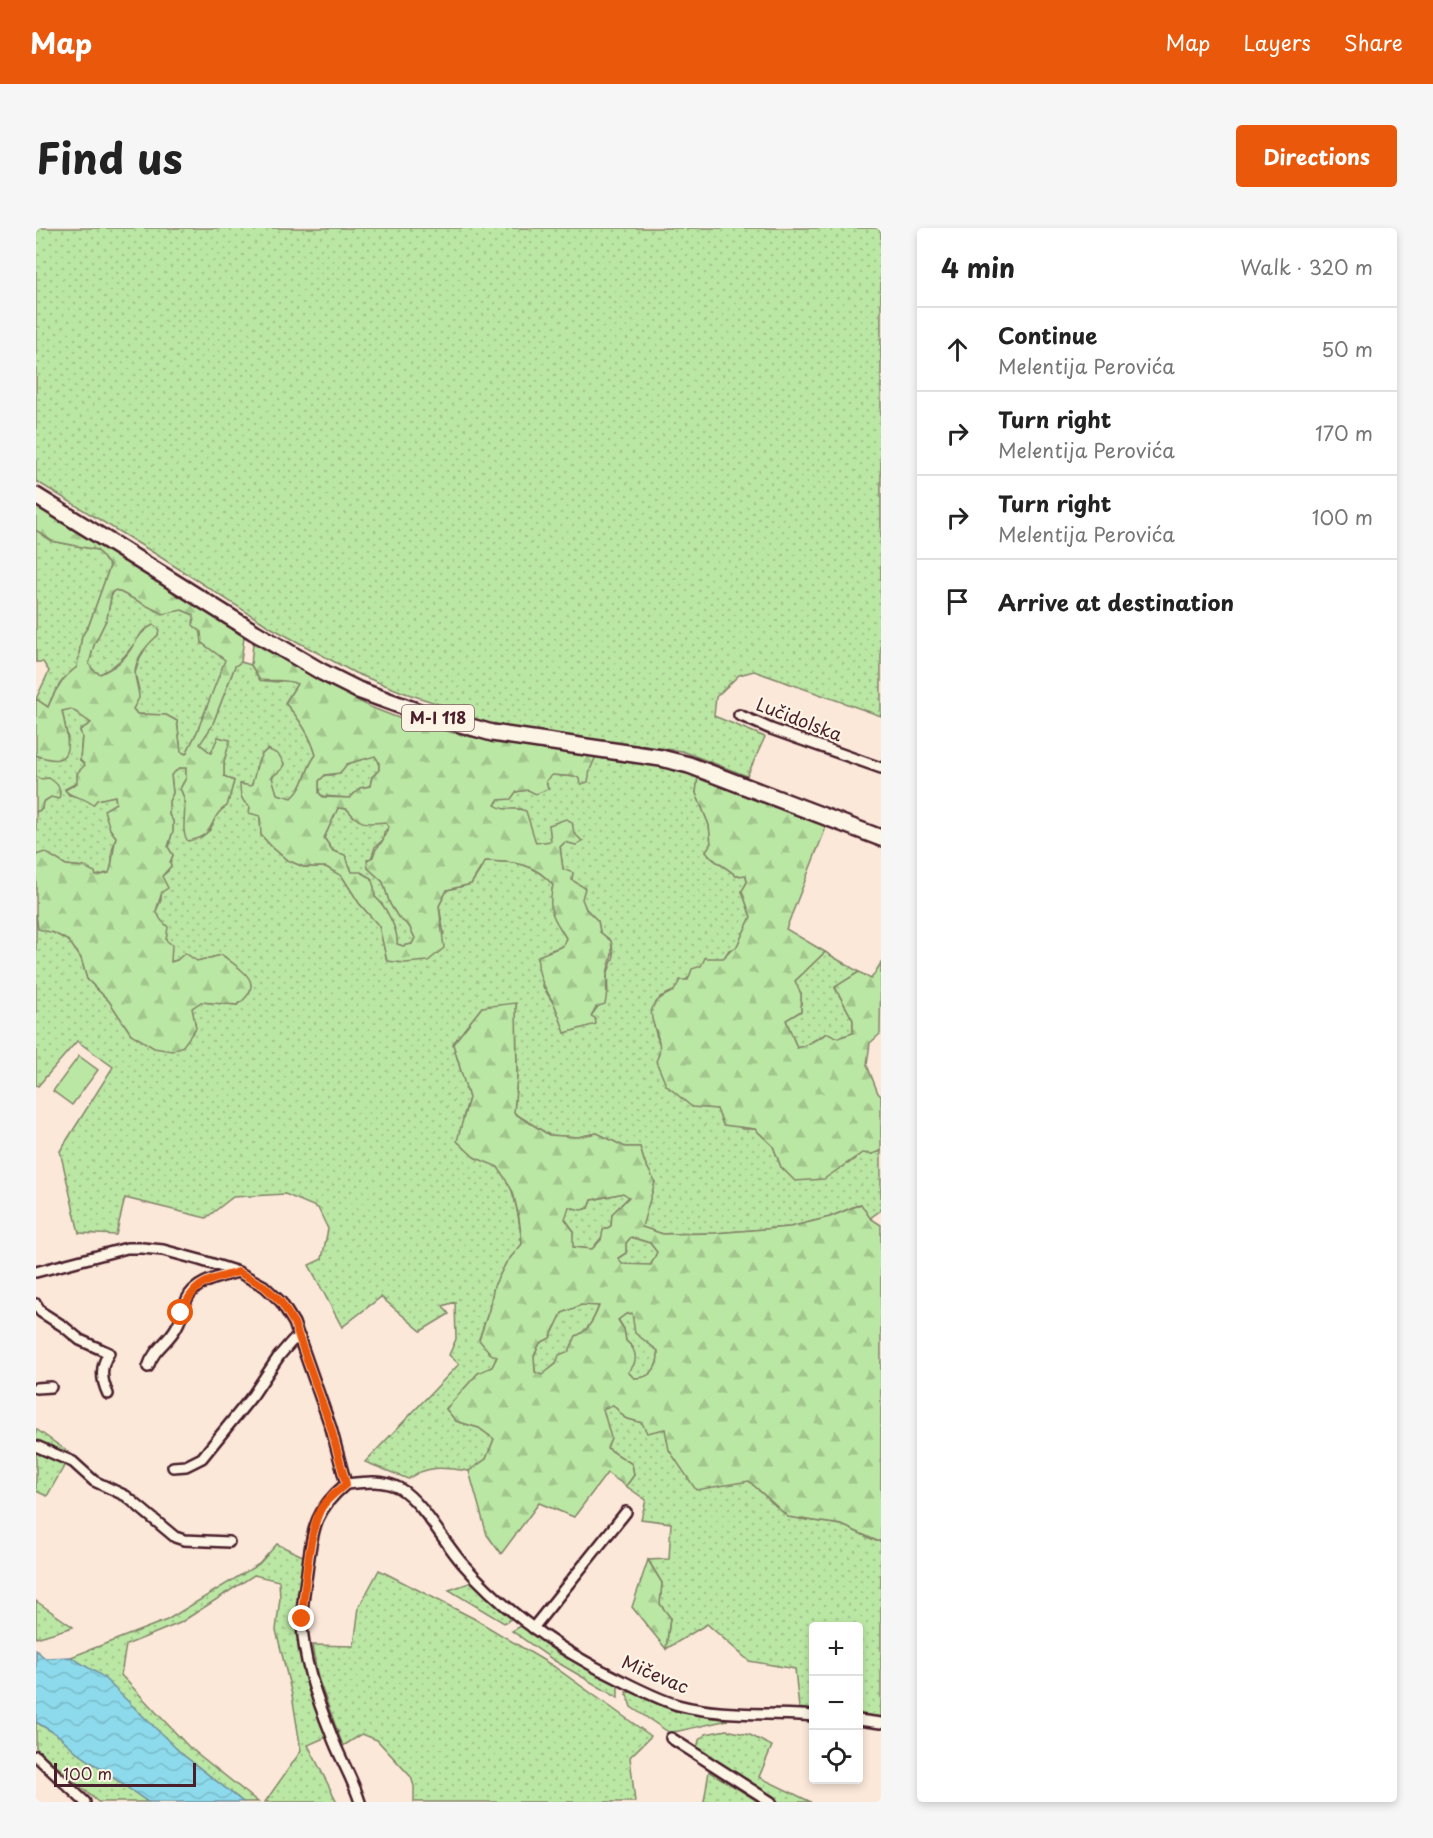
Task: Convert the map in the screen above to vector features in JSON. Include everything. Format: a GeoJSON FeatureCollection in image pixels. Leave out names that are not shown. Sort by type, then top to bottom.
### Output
{"type":"FeatureCollection","features":[{"type":"Feature","properties":{"kind":"main road","name":"M-I 118"},"geometry":{"type":"LineString","coordinates":[[36,496],[254,632],[322,672],[358,690],[427,715],[492,733],[661,758],[689,765],[881,838]]}},
{"type":"Feature","properties":{"kind":"street","name":"Lučidolska"},"geometry":{"type":"LineString","coordinates":[[739,715],[771,729],[881,768]]}},
{"type":"Feature","properties":{"kind":"street"},"geometry":{"type":"LineString","coordinates":[[36,1272],[127,1248],[163,1250],[238,1272],[264,1286],[281,1302],[294,1323],[331,1428],[346,1484],[321,1508],[316,1522],[302,1619],[304,1645],[312,1679],[331,1735],[360,1802]]}},
{"type":"Feature","properties":{"kind":"street"},"geometry":{"type":"LineString","coordinates":[[148,1367],[152,1355],[177,1326],[188,1297],[195,1288],[213,1279],[238,1272]]}},
{"type":"Feature","properties":{"kind":"street"},"geometry":{"type":"LineString","coordinates":[[36,1304],[41,1312],[80,1340],[110,1353],[102,1365],[104,1385],[108,1394]]}},
{"type":"Feature","properties":{"kind":"street"},"geometry":{"type":"LineString","coordinates":[[173,1467],[186,1466],[202,1458],[253,1395],[279,1356],[292,1341],[300,1338]]}},
{"type":"Feature","properties":{"kind":"street"},"geometry":{"type":"LineString","coordinates":[[36,1388],[51,1387]]}},
{"type":"Feature","properties":{"kind":"street"},"geometry":{"type":"LineString","coordinates":[[36,1446],[73,1462],[94,1481],[126,1496],[175,1537],[184,1540],[229,1542]]}},
{"type":"Feature","properties":{"kind":"street","name":"Mičevac"},"geometry":{"type":"LineString","coordinates":[[346,1484],[386,1483],[399,1489],[414,1501],[478,1580],[533,1628],[596,1667],[675,1704],[726,1712],[809,1716]]}},
{"type":"Feature","properties":{"kind":"street"},"geometry":{"type":"LineString","coordinates":[[533,1628],[626,1512]]}},
{"type":"Feature","properties":{"kind":"street"},"geometry":{"type":"LineString","coordinates":[[863,1721],[881,1723]]}},
{"type":"Feature","properties":{"kind":"street"},"geometry":{"type":"LineString","coordinates":[[671,1738],[771,1802]]}},
{"type":"Feature","properties":{"kind":"street"},"geometry":{"type":"LineString","coordinates":[[36,1756],[85,1802]]}},
{"type":"Feature","properties":{"kind":"green space"},"geometry":{"type":"Polygon","coordinates":[[[36,228],[881,228],[881,716],[754,671],[739,675],[716,697],[714,716],[765,737],[747,776],[682,751],[521,731],[473,719],[448,707],[355,673],[270,627],[36,481],[36,228]]]}},
{"type":"Feature","properties":{"kind":"green space"},"geometry":{"type":"Polygon","coordinates":[[[36,505],[109,549],[244,637],[241,662],[235,666],[212,726],[200,744],[211,753],[218,737],[230,740],[224,762],[224,776],[234,781],[227,806],[217,815],[204,835],[188,841],[184,831],[184,803],[180,789],[186,778],[186,768],[180,768],[171,775],[173,793],[169,801],[169,815],[173,821],[173,831],[168,847],[173,855],[171,866],[162,876],[168,888],[162,892],[156,911],[168,927],[166,940],[172,945],[171,962],[185,953],[197,961],[222,955],[248,977],[251,983],[250,990],[237,1005],[201,1002],[192,1008],[196,1028],[183,1046],[172,1051],[154,1048],[131,1034],[109,1001],[87,979],[81,958],[69,941],[54,933],[38,929],[36,855],[45,852],[66,865],[84,867],[95,872],[96,876],[109,873],[116,837],[110,829],[104,810],[116,803],[115,796],[97,800],[93,805],[65,790],[77,783],[77,773],[85,765],[80,760],[82,737],[80,730],[91,723],[71,709],[62,711],[67,740],[64,755],[59,759],[50,759],[36,755],[36,699],[48,707],[60,685],[77,667],[82,636],[89,625],[110,566],[97,550],[52,541],[36,530],[36,505]],[[116,590],[112,592],[107,618],[94,645],[89,664],[100,674],[107,671],[121,661],[148,628],[153,625],[159,629],[158,635],[146,647],[137,662],[135,673],[139,698],[133,709],[137,714],[166,715],[177,721],[181,752],[186,754],[225,660],[202,643],[201,632],[193,625],[194,615],[182,610],[163,614],[116,590]]]}},
{"type":"Feature","properties":{"kind":"green space"},"geometry":{"type":"Polygon","coordinates":[[[36,530],[52,541],[97,550],[110,566],[89,625],[82,636],[77,667],[60,685],[48,707],[36,699],[49,671],[43,662],[36,662],[36,530]]]}},
{"type":"Feature","properties":{"kind":"green space"},"geometry":{"type":"Polygon","coordinates":[[[116,590],[163,613],[182,610],[194,615],[201,632],[202,643],[226,660],[186,754],[181,752],[177,721],[166,715],[137,714],[133,709],[139,690],[135,673],[140,658],[148,644],[158,635],[144,630],[120,661],[100,674],[92,670],[89,664],[94,645],[107,618],[112,592],[116,590]]]}},
{"type":"Feature","properties":{"kind":"green space"},"geometry":{"type":"Polygon","coordinates":[[[253,643],[370,707],[409,722],[471,737],[596,756],[588,782],[581,784],[578,777],[552,775],[546,781],[548,789],[536,794],[528,790],[516,792],[511,799],[498,800],[495,805],[503,809],[526,811],[536,843],[551,841],[549,825],[566,819],[572,822],[574,833],[582,841],[576,845],[565,842],[560,847],[563,869],[573,873],[572,880],[585,888],[582,899],[586,909],[598,921],[600,932],[611,941],[612,955],[607,974],[605,1004],[596,1007],[591,1016],[595,1018],[596,1024],[565,1033],[555,1006],[542,982],[538,956],[563,946],[566,938],[552,914],[553,885],[546,877],[531,868],[514,863],[485,861],[471,884],[447,890],[439,906],[444,948],[428,961],[405,963],[387,961],[379,926],[359,903],[342,876],[326,867],[304,867],[287,860],[272,847],[261,835],[260,816],[249,813],[250,807],[242,797],[240,784],[251,786],[258,761],[268,749],[279,755],[284,763],[282,769],[272,777],[277,794],[292,798],[300,788],[316,755],[304,727],[285,703],[297,684],[260,680],[251,665],[253,643]],[[375,756],[347,764],[340,773],[325,775],[319,781],[319,793],[323,797],[350,798],[360,788],[370,786],[372,777],[379,770],[379,762],[375,756]],[[338,808],[324,838],[333,851],[345,855],[352,872],[361,872],[371,878],[375,897],[394,926],[397,944],[403,946],[412,944],[415,938],[409,926],[398,917],[390,904],[383,882],[368,868],[367,860],[373,857],[389,827],[385,822],[359,821],[347,809],[338,808]]]}},
{"type":"Feature","properties":{"kind":"green space"},"geometry":{"type":"Polygon","coordinates":[[[241,662],[251,665],[260,680],[277,682],[287,679],[297,684],[285,703],[304,727],[316,755],[300,788],[292,798],[277,794],[271,777],[282,769],[256,767],[251,787],[241,784],[250,807],[260,816],[261,835],[287,860],[304,867],[326,867],[342,876],[359,903],[379,926],[387,961],[444,934],[439,906],[447,890],[471,884],[486,861],[523,865],[546,877],[553,885],[552,899],[555,913],[566,938],[563,946],[548,951],[542,985],[555,1006],[566,1033],[591,1016],[608,993],[607,975],[614,956],[611,941],[600,932],[598,921],[586,909],[563,869],[560,847],[565,842],[576,845],[582,841],[536,843],[521,809],[502,810],[495,805],[511,793],[548,789],[546,781],[552,775],[578,777],[582,784],[596,756],[648,763],[698,777],[696,793],[709,825],[711,843],[706,852],[736,876],[746,875],[747,882],[742,891],[751,917],[736,948],[729,950],[724,958],[701,966],[674,991],[660,997],[655,1022],[661,1048],[657,1062],[667,1085],[717,1109],[742,1129],[755,1129],[773,1146],[781,1167],[848,1164],[862,1153],[872,1154],[881,1151],[881,1210],[870,1218],[860,1204],[830,1217],[790,1227],[715,1233],[663,1234],[641,1227],[655,1182],[644,1161],[640,1147],[625,1147],[597,1133],[578,1137],[549,1135],[514,1113],[517,1075],[516,1004],[482,1007],[453,1044],[469,1098],[463,1118],[474,1157],[496,1166],[508,1180],[520,1225],[522,1245],[506,1263],[494,1286],[479,1339],[497,1357],[492,1367],[478,1373],[446,1409],[456,1421],[479,1428],[494,1439],[486,1459],[469,1471],[430,1469],[408,1479],[365,1462],[459,1364],[449,1355],[456,1339],[455,1302],[443,1306],[449,1314],[421,1331],[381,1297],[342,1327],[309,1265],[322,1259],[328,1229],[318,1208],[285,1194],[233,1197],[206,1218],[125,1198],[116,1235],[79,1233],[60,1151],[113,1067],[77,1041],[38,1086],[36,1085],[36,913],[38,928],[69,941],[81,958],[87,979],[109,1001],[131,1034],[195,1028],[192,1008],[200,1002],[237,1005],[231,962],[222,955],[197,961],[170,962],[166,940],[156,911],[161,900],[162,876],[168,871],[173,855],[168,847],[173,831],[173,821],[169,815],[169,801],[173,793],[171,775],[180,768],[186,768],[186,778],[180,789],[184,795],[185,825],[200,838],[210,830],[218,810],[227,805],[234,781],[224,776],[224,762],[229,740],[211,753],[199,744],[212,726],[235,666],[241,662]]]}},
{"type":"Feature","properties":{"kind":"green space"},"geometry":{"type":"Polygon","coordinates":[[[71,708],[91,723],[80,731],[82,737],[80,760],[86,764],[77,783],[65,789],[69,795],[75,796],[98,798],[115,796],[116,804],[110,829],[116,837],[112,851],[112,868],[109,873],[96,876],[84,867],[66,865],[45,853],[36,855],[36,812],[42,809],[42,802],[51,797],[36,776],[36,755],[40,757],[68,739],[62,711],[71,708]]]}},
{"type":"Feature","properties":{"kind":"green space"},"geometry":{"type":"Polygon","coordinates":[[[375,755],[379,762],[379,770],[372,777],[370,786],[360,788],[350,798],[323,796],[319,793],[319,781],[325,775],[333,775],[347,764],[375,755]]]}},
{"type":"Feature","properties":{"kind":"green space"},"geometry":{"type":"Polygon","coordinates":[[[36,776],[40,779],[49,778],[57,784],[60,792],[59,799],[51,797],[43,802],[42,809],[36,812],[36,776]]]}},
{"type":"Feature","properties":{"kind":"green space"},"geometry":{"type":"Polygon","coordinates":[[[698,777],[827,825],[786,929],[825,952],[795,981],[801,994],[801,1011],[786,1020],[797,1048],[828,1033],[838,1038],[853,1033],[853,1020],[835,987],[859,972],[871,979],[881,963],[880,1034],[870,1043],[867,1065],[881,1096],[881,1151],[872,1154],[862,1153],[824,1179],[795,1181],[781,1167],[773,1146],[755,1129],[723,1125],[717,1109],[692,1107],[666,1085],[656,1061],[659,1041],[651,1014],[653,1006],[674,991],[680,980],[688,980],[692,969],[701,966],[705,958],[724,958],[730,950],[736,948],[751,917],[742,891],[747,882],[746,875],[736,876],[706,851],[711,843],[709,825],[696,793],[698,777]]]}},
{"type":"Feature","properties":{"kind":"green space"},"geometry":{"type":"Polygon","coordinates":[[[338,808],[347,809],[354,817],[385,822],[389,827],[384,832],[383,840],[375,847],[368,868],[383,882],[390,904],[398,917],[409,926],[415,938],[412,944],[403,946],[397,944],[390,918],[375,897],[374,887],[352,872],[345,855],[333,851],[324,838],[338,808]]]}},
{"type":"Feature","properties":{"kind":"green space"},"geometry":{"type":"Polygon","coordinates":[[[825,952],[859,972],[835,988],[853,1020],[853,1033],[838,1038],[827,1033],[797,1048],[786,1020],[801,1011],[801,994],[795,981],[825,952]]]}},
{"type":"Feature","properties":{"kind":"green space"},"geometry":{"type":"Polygon","coordinates":[[[516,1003],[517,1075],[514,1113],[549,1135],[578,1137],[597,1133],[625,1147],[640,1147],[644,1161],[655,1182],[642,1227],[663,1234],[715,1233],[790,1227],[830,1217],[861,1204],[870,1218],[881,1225],[881,1541],[842,1525],[788,1517],[749,1481],[696,1490],[669,1450],[665,1429],[647,1433],[642,1423],[625,1418],[613,1405],[603,1409],[611,1438],[607,1448],[632,1464],[634,1475],[626,1486],[607,1473],[574,1517],[539,1503],[501,1554],[487,1535],[469,1471],[486,1459],[494,1439],[479,1428],[456,1421],[446,1409],[478,1373],[492,1367],[497,1357],[491,1354],[479,1340],[494,1286],[506,1263],[522,1244],[513,1192],[498,1167],[474,1157],[457,1141],[469,1098],[453,1044],[482,1007],[516,1003]],[[623,1193],[592,1200],[589,1208],[581,1210],[569,1207],[565,1219],[573,1230],[573,1247],[592,1249],[601,1240],[603,1230],[611,1226],[612,1214],[629,1197],[623,1193]],[[631,1237],[626,1243],[626,1253],[618,1258],[622,1264],[651,1265],[657,1252],[650,1243],[631,1237]],[[581,1305],[562,1313],[550,1338],[540,1343],[534,1356],[535,1372],[542,1375],[556,1364],[559,1355],[569,1351],[576,1336],[590,1324],[599,1306],[581,1305]],[[632,1313],[618,1320],[635,1356],[634,1364],[628,1372],[634,1378],[640,1378],[653,1371],[658,1351],[635,1333],[632,1313]]]}},
{"type":"Feature","properties":{"kind":"green space"},"geometry":{"type":"Polygon","coordinates":[[[79,1056],[98,1070],[72,1105],[53,1091],[79,1056]]]}},
{"type":"Feature","properties":{"kind":"green space"},"geometry":{"type":"Polygon","coordinates":[[[623,1193],[630,1196],[612,1214],[611,1226],[592,1249],[572,1247],[573,1230],[565,1219],[569,1207],[589,1208],[592,1200],[623,1193]]]}},
{"type":"Feature","properties":{"kind":"green space"},"geometry":{"type":"Polygon","coordinates":[[[631,1237],[650,1243],[657,1252],[651,1265],[622,1265],[618,1258],[626,1253],[626,1243],[631,1237]]]}},
{"type":"Feature","properties":{"kind":"green space"},"geometry":{"type":"Polygon","coordinates":[[[581,1305],[599,1305],[590,1324],[576,1336],[569,1352],[542,1376],[535,1372],[534,1356],[540,1343],[550,1338],[562,1313],[581,1305]]]}},
{"type":"Feature","properties":{"kind":"green space"},"geometry":{"type":"Polygon","coordinates":[[[633,1313],[650,1343],[658,1351],[653,1371],[640,1378],[634,1378],[628,1372],[633,1347],[626,1341],[624,1329],[618,1319],[633,1313]]]}},
{"type":"Feature","properties":{"kind":"green space"},"geometry":{"type":"Polygon","coordinates":[[[614,1405],[625,1418],[665,1429],[696,1489],[749,1481],[788,1517],[842,1525],[876,1541],[881,1541],[881,1717],[863,1715],[863,1622],[809,1622],[809,1709],[799,1708],[795,1669],[749,1661],[707,1624],[666,1649],[670,1618],[660,1604],[662,1583],[648,1560],[669,1559],[671,1523],[641,1519],[646,1500],[626,1486],[634,1475],[632,1464],[607,1448],[603,1408],[614,1405]]]}},
{"type":"Feature","properties":{"kind":"green space"},"geometry":{"type":"Polygon","coordinates":[[[36,1429],[71,1454],[47,1496],[36,1491],[36,1429]]]}},
{"type":"Feature","properties":{"kind":"green space"},"geometry":{"type":"Polygon","coordinates":[[[277,1544],[309,1559],[304,1645],[331,1735],[308,1745],[337,1802],[265,1802],[301,1751],[292,1695],[276,1630],[280,1598],[279,1581],[254,1575],[180,1623],[126,1645],[121,1675],[188,1746],[258,1802],[243,1802],[182,1754],[71,1657],[167,1620],[259,1564],[277,1544]]]}},
{"type":"Feature","properties":{"kind":"green space"},"geometry":{"type":"Polygon","coordinates":[[[648,1560],[662,1583],[660,1604],[670,1617],[666,1649],[632,1607],[648,1560]]]}},
{"type":"Feature","properties":{"kind":"green space"},"geometry":{"type":"Polygon","coordinates":[[[379,1570],[473,1618],[553,1666],[651,1736],[630,1757],[635,1802],[414,1802],[414,1786],[411,1777],[377,1740],[362,1734],[343,1746],[318,1678],[312,1645],[354,1646],[359,1607],[379,1570]]]}},
{"type":"Feature","properties":{"kind":"green space"},"geometry":{"type":"Polygon","coordinates":[[[472,1582],[511,1619],[504,1623],[449,1590],[472,1582]]]}},
{"type":"Feature","properties":{"kind":"green space"},"geometry":{"type":"Polygon","coordinates":[[[36,1601],[73,1627],[36,1638],[36,1601]]]}},
{"type":"Feature","properties":{"kind":"green space"},"geometry":{"type":"Polygon","coordinates":[[[521,1626],[559,1654],[618,1684],[618,1698],[555,1661],[512,1631],[521,1626]]]}},
{"type":"Feature","properties":{"kind":"green space"},"geometry":{"type":"Polygon","coordinates":[[[626,1692],[634,1692],[677,1712],[728,1720],[670,1733],[631,1707],[626,1692]]]}},
{"type":"Feature","properties":{"kind":"green space"},"geometry":{"type":"Polygon","coordinates":[[[36,1722],[58,1735],[78,1753],[148,1802],[98,1802],[36,1748],[36,1722]]]}},
{"type":"Feature","properties":{"kind":"green space"},"geometry":{"type":"Polygon","coordinates":[[[726,1730],[750,1735],[772,1746],[759,1777],[811,1802],[779,1802],[697,1749],[699,1740],[706,1734],[726,1730]]]}},
{"type":"Feature","properties":{"kind":"green space"},"geometry":{"type":"Polygon","coordinates":[[[709,1771],[759,1802],[704,1802],[709,1771]]]}},
{"type":"Feature","properties":{"kind":"water"},"geometry":{"type":"Polygon","coordinates":[[[36,1650],[45,1658],[71,1657],[102,1676],[182,1754],[243,1802],[148,1802],[78,1753],[58,1735],[36,1722],[36,1650]]]}},
{"type":"Feature","properties":{"kind":"route"},"geometry":{"type":"LineString","coordinates":[[181,1313],[195,1288],[213,1279],[238,1272],[264,1286],[281,1302],[294,1323],[331,1428],[346,1484],[321,1508],[316,1522],[303,1598],[302,1619]]}}]}
